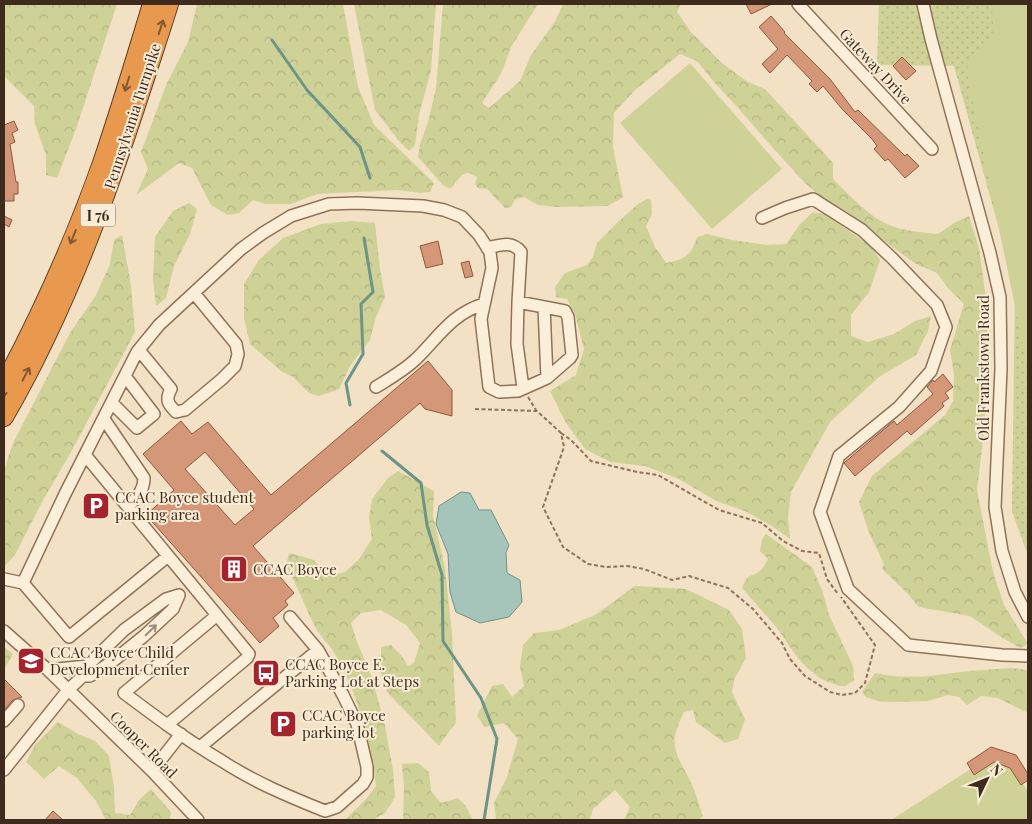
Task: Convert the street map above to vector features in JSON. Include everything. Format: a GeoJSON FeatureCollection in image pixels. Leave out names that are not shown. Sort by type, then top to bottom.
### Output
{"type":"FeatureCollection","features":[{"type":"Feature","properties":{"kind":"highway","name":"Pennsylvania Turnpike"},"geometry":{"type":"LineString","coordinates":[[4,384],[40,313],[83,212],[108,144],[152,4]]}},
{"type":"Feature","properties":{"kind":"highway","name":"Pennsylvania Turnpike"},"geometry":{"type":"LineString","coordinates":[[4,417],[55,317],[91,234],[119,158],[169,4]]}},
{"type":"Feature","properties":{"kind":"street","name":"Gateway Drive"},"geometry":{"type":"LineString","coordinates":[[798,4],[932,149]]}},
{"type":"Feature","properties":{"kind":"street","name":"Old Frankstown Road"},"geometry":{"type":"LineString","coordinates":[[924,4],[1000,297],[1001,369],[995,507],[1002,551],[1015,592],[1028,617]]}},
{"type":"Feature","properties":{"kind":"street"},"geometry":{"type":"LineString","coordinates":[[762,218],[813,199],[862,230],[892,258],[937,305],[946,328],[931,371],[899,407],[839,456],[820,512],[848,589],[908,645],[1028,656]]}},
{"type":"Feature","properties":{"kind":"street"},"geometry":{"type":"LineString","coordinates":[[23,583],[65,494],[139,350],[159,325],[241,249],[291,216],[329,204],[357,203],[423,206],[444,210],[462,218],[479,235],[490,252],[492,268],[481,319],[489,387],[499,392],[518,391],[548,378],[572,355],[568,317],[565,311],[518,302]]}},
{"type":"Feature","properties":{"kind":"street"},"geometry":{"type":"LineString","coordinates":[[488,248],[508,243],[520,252],[516,344],[523,388]]}},
{"type":"Feature","properties":{"kind":"street"},"geometry":{"type":"LineString","coordinates":[[139,350],[171,389],[167,397],[168,404],[176,412],[185,410],[222,380],[235,366],[238,354],[236,344],[194,293]]}},
{"type":"Feature","properties":{"kind":"street"},"geometry":{"type":"LineString","coordinates":[[376,387],[413,362],[452,321],[472,308],[484,304]]}},
{"type":"Feature","properties":{"kind":"street"},"geometry":{"type":"LineString","coordinates":[[544,307],[548,378]]}},
{"type":"Feature","properties":{"kind":"street"},"geometry":{"type":"LineString","coordinates":[[112,403],[137,428],[154,414],[125,376]]}},
{"type":"Feature","properties":{"kind":"street"},"geometry":{"type":"LineString","coordinates":[[104,419],[144,478],[144,486],[128,507]]}},
{"type":"Feature","properties":{"kind":"street"},"geometry":{"type":"LineString","coordinates":[[86,456],[248,654],[247,658],[167,725]]}},
{"type":"Feature","properties":{"kind":"street"},"geometry":{"type":"LineString","coordinates":[[4,579],[23,583],[69,637],[168,556]]}},
{"type":"Feature","properties":{"kind":"street"},"geometry":{"type":"LineString","coordinates":[[4,770],[68,690],[124,630],[166,599],[179,595],[191,585]]}},
{"type":"Feature","properties":{"kind":"street"},"geometry":{"type":"LineString","coordinates":[[48,670],[85,671],[90,676],[113,661],[144,636],[173,609],[179,595]]}},
{"type":"Feature","properties":{"kind":"street"},"geometry":{"type":"LineString","coordinates":[[216,616],[124,693],[167,725],[223,762],[290,797],[325,811],[337,807],[363,784],[367,777],[367,767],[357,724],[343,695],[318,650],[290,617]]}},
{"type":"Feature","properties":{"kind":"street","name":"Cooper Road"},"geometry":{"type":"LineString","coordinates":[[4,631],[48,670],[152,771],[186,816],[198,820]]}},
{"type":"Feature","properties":{"kind":"street"},"geometry":{"type":"LineString","coordinates":[[200,747],[318,650]]}},
{"type":"Feature","properties":{"kind":"street"},"geometry":{"type":"LineString","coordinates":[[4,721],[18,706]]}},
{"type":"Feature","properties":{"kind":"street"},"geometry":{"type":"LineString","coordinates":[[152,771],[181,734]]}},
{"type":"Feature","properties":{"kind":"path"},"geometry":{"type":"LineString","coordinates":[[523,388],[537,411],[571,440],[591,461],[658,475],[719,510],[762,523],[783,541],[802,551],[819,553],[828,579],[875,645],[865,682],[855,693],[842,695],[830,692],[805,676],[790,659],[782,643],[753,609],[728,588],[707,580],[688,576],[672,580],[627,566],[606,567],[588,564],[563,547],[543,507],[564,447],[561,432]]}},
{"type":"Feature","properties":{"kind":"path"},"geometry":{"type":"LineString","coordinates":[[475,409],[537,411]]}},
{"type":"Feature","properties":{"kind":"green space"},"geometry":{"type":"Polygon","coordinates":[[[4,4],[117,4],[76,129],[57,178],[46,175],[46,155],[35,124],[34,106],[4,76],[4,4]]]}},
{"type":"Feature","properties":{"kind":"green space"},"geometry":{"type":"Polygon","coordinates":[[[197,4],[343,4],[358,87],[374,125],[434,183],[430,192],[421,193],[397,190],[317,194],[291,204],[265,204],[253,200],[239,213],[228,215],[211,205],[192,168],[179,163],[136,195],[148,169],[141,152],[167,83],[188,42],[197,4]]]}},
{"type":"Feature","properties":{"kind":"green space"},"geometry":{"type":"Polygon","coordinates":[[[354,4],[436,4],[431,70],[419,115],[415,145],[409,151],[375,110],[354,4]]]}},
{"type":"Feature","properties":{"kind":"green space"},"geometry":{"type":"Polygon","coordinates":[[[443,4],[538,4],[511,47],[501,74],[482,103],[489,108],[520,81],[531,55],[556,20],[563,4],[681,4],[677,12],[691,32],[723,64],[748,82],[765,89],[833,163],[833,179],[874,217],[901,229],[938,234],[969,216],[979,248],[991,334],[984,432],[977,490],[993,572],[1004,605],[1028,644],[1020,648],[970,616],[919,607],[882,569],[884,564],[868,530],[859,502],[872,476],[945,415],[953,401],[954,374],[950,350],[964,304],[948,288],[937,273],[916,264],[869,230],[848,212],[823,199],[805,183],[772,147],[697,61],[680,54],[635,90],[614,113],[613,147],[623,197],[608,206],[557,207],[538,205],[524,197],[515,199],[511,207],[505,208],[487,189],[478,188],[475,184],[477,177],[468,172],[462,175],[450,189],[443,185],[418,157],[436,88],[443,4]]]}},
{"type":"Feature","properties":{"kind":"green space"},"geometry":{"type":"Polygon","coordinates":[[[879,4],[1028,4],[1028,556],[1012,511],[1015,287],[954,66],[877,65],[879,4]]]}},
{"type":"Feature","properties":{"kind":"green space"},"geometry":{"type":"Polygon","coordinates":[[[992,4],[1028,4],[1028,369],[966,69],[993,32],[992,4]]]}},
{"type":"Feature","properties":{"kind":"green space"},"geometry":{"type":"Polygon","coordinates":[[[690,63],[782,169],[712,229],[620,123],[690,63]]]}},
{"type":"Feature","properties":{"kind":"green space"},"geometry":{"type":"Polygon","coordinates":[[[647,199],[651,200],[652,214],[646,226],[655,247],[666,263],[686,256],[690,253],[697,237],[707,234],[768,245],[786,244],[800,224],[813,212],[824,214],[871,246],[880,260],[869,292],[851,315],[851,336],[868,342],[894,334],[915,321],[931,316],[928,331],[916,355],[879,377],[830,422],[791,492],[788,517],[790,539],[772,526],[745,511],[716,501],[679,479],[645,466],[610,462],[585,449],[566,423],[550,391],[576,375],[584,349],[575,314],[567,299],[556,297],[555,287],[565,273],[587,265],[593,257],[597,243],[638,204],[647,199]]]}},
{"type":"Feature","properties":{"kind":"green space"},"geometry":{"type":"Polygon","coordinates":[[[189,203],[197,209],[190,234],[174,266],[166,298],[156,306],[153,279],[155,237],[173,211],[189,203]]]}},
{"type":"Feature","properties":{"kind":"green space"},"geometry":{"type":"Polygon","coordinates":[[[351,221],[375,223],[385,297],[376,317],[370,340],[350,366],[339,389],[319,396],[309,393],[293,377],[281,371],[250,344],[244,318],[244,284],[259,260],[283,238],[321,224],[351,221]]]}},
{"type":"Feature","properties":{"kind":"green space"},"geometry":{"type":"Polygon","coordinates":[[[122,235],[131,285],[135,332],[15,555],[4,567],[4,470],[13,443],[70,333],[96,295],[110,264],[114,240],[122,235]]]}},
{"type":"Feature","properties":{"kind":"green space"},"geometry":{"type":"Polygon","coordinates":[[[398,471],[434,491],[433,516],[445,568],[452,633],[456,722],[439,746],[387,692],[381,673],[381,647],[391,645],[408,666],[414,663],[420,643],[406,625],[381,610],[361,613],[351,623],[371,675],[384,721],[393,770],[395,797],[385,813],[373,820],[345,820],[376,786],[370,750],[356,699],[349,682],[332,649],[319,634],[286,566],[289,553],[314,560],[328,576],[345,572],[359,559],[372,539],[369,518],[372,499],[388,478],[398,471]]]}},
{"type":"Feature","properties":{"kind":"green space"},"geometry":{"type":"Polygon","coordinates":[[[766,534],[812,567],[822,590],[829,615],[853,666],[854,680],[846,686],[839,686],[821,679],[807,668],[777,628],[742,588],[746,579],[760,571],[768,559],[760,551],[762,540],[766,534]]]}},
{"type":"Feature","properties":{"kind":"green space"},"geometry":{"type":"Polygon","coordinates":[[[635,586],[686,589],[729,610],[742,629],[746,658],[734,680],[732,692],[745,719],[738,739],[725,743],[696,722],[693,710],[684,712],[676,734],[675,742],[678,757],[694,789],[703,816],[699,820],[624,820],[630,807],[615,790],[593,809],[590,820],[496,820],[494,803],[507,777],[518,739],[504,723],[485,727],[477,716],[492,686],[503,684],[512,697],[524,686],[520,667],[523,645],[534,633],[559,630],[595,615],[635,586]]]}},
{"type":"Feature","properties":{"kind":"green space"},"geometry":{"type":"Polygon","coordinates":[[[4,647],[13,654],[5,668],[4,666],[4,647]]]}},
{"type":"Feature","properties":{"kind":"green space"},"geometry":{"type":"Polygon","coordinates":[[[1012,668],[1028,670],[1028,713],[998,698],[981,696],[967,705],[959,697],[948,695],[928,701],[892,702],[878,701],[866,697],[862,692],[875,673],[918,677],[1012,668]]]}},
{"type":"Feature","properties":{"kind":"green space"},"geometry":{"type":"Polygon","coordinates":[[[58,722],[78,734],[95,741],[109,756],[114,787],[115,813],[130,815],[139,800],[151,789],[171,812],[170,820],[106,820],[96,801],[77,778],[59,766],[44,779],[26,762],[35,745],[58,722]]]}},
{"type":"Feature","properties":{"kind":"green space"},"geometry":{"type":"Polygon","coordinates":[[[1002,749],[1028,792],[1028,820],[891,820],[1002,749]]]}},
{"type":"Feature","properties":{"kind":"green space"},"geometry":{"type":"Polygon","coordinates":[[[418,763],[429,772],[431,791],[441,803],[458,798],[465,805],[473,820],[403,820],[404,787],[402,764],[418,763]]]}},
{"type":"Feature","properties":{"kind":"water"},"geometry":{"type":"Polygon","coordinates":[[[461,492],[470,493],[479,510],[491,510],[509,545],[506,553],[507,573],[520,580],[522,602],[509,617],[480,623],[456,612],[450,592],[448,554],[436,524],[439,506],[461,492]]]}},
{"type":"Feature","properties":{"kind":"building"},"geometry":{"type":"Polygon","coordinates":[[[746,4],[772,4],[751,14],[746,4]]]}},
{"type":"Feature","properties":{"kind":"building"},"geometry":{"type":"Polygon","coordinates":[[[771,16],[784,33],[830,79],[855,112],[858,110],[905,156],[907,154],[919,166],[905,178],[888,159],[885,161],[874,149],[877,146],[872,139],[842,109],[823,86],[817,92],[809,84],[812,81],[787,55],[770,73],[762,64],[778,49],[759,27],[771,16]]]}},
{"type":"Feature","properties":{"kind":"building"},"geometry":{"type":"Polygon","coordinates":[[[902,57],[916,71],[906,80],[893,66],[902,57]]]}},
{"type":"Feature","properties":{"kind":"building"},"geometry":{"type":"Polygon","coordinates":[[[14,121],[18,130],[12,133],[15,142],[10,144],[16,182],[18,182],[18,194],[14,194],[14,201],[4,201],[4,125],[14,121]]]}},
{"type":"Feature","properties":{"kind":"building"},"geometry":{"type":"Polygon","coordinates":[[[4,216],[12,220],[9,227],[4,224],[4,216]]]}},
{"type":"Feature","properties":{"kind":"building"},"geometry":{"type":"Polygon","coordinates":[[[438,241],[443,264],[426,268],[420,246],[438,241]]]}},
{"type":"Feature","properties":{"kind":"building"},"geometry":{"type":"Polygon","coordinates":[[[469,261],[473,276],[465,278],[461,263],[469,261]]]}},
{"type":"Feature","properties":{"kind":"building"},"geometry":{"type":"Polygon","coordinates":[[[428,361],[452,390],[452,416],[425,409],[420,403],[253,546],[294,593],[285,601],[288,605],[273,618],[279,626],[260,643],[146,515],[174,490],[143,454],[181,421],[192,434],[208,422],[271,495],[428,361]],[[205,452],[185,469],[235,525],[254,509],[205,452]]]}},
{"type":"Feature","properties":{"kind":"building"},"geometry":{"type":"Polygon","coordinates":[[[943,374],[953,387],[945,393],[949,398],[942,403],[944,406],[911,435],[907,431],[855,476],[844,463],[894,421],[897,425],[933,394],[927,387],[933,380],[934,382],[943,374]]]}},
{"type":"Feature","properties":{"kind":"building"},"geometry":{"type":"Polygon","coordinates":[[[4,679],[22,697],[13,700],[4,710],[4,679]]]}},
{"type":"Feature","properties":{"kind":"building"},"geometry":{"type":"Polygon","coordinates":[[[991,747],[1016,755],[1028,774],[1028,780],[1021,785],[1010,768],[994,762],[974,775],[967,763],[991,747]]]}},
{"type":"Feature","properties":{"kind":"building"},"geometry":{"type":"Polygon","coordinates":[[[53,811],[63,820],[45,820],[53,811]]]}},
{"type":"Feature","properties":{"kind":"waterway"},"geometry":{"type":"LineString","coordinates":[[272,40],[307,90],[360,147],[370,178]]}},
{"type":"Feature","properties":{"kind":"waterway"},"geometry":{"type":"LineString","coordinates":[[350,405],[346,383],[363,354],[361,304],[373,292],[364,238]]}},
{"type":"Feature","properties":{"kind":"waterway"},"geometry":{"type":"LineString","coordinates":[[382,451],[421,483],[427,525],[442,575],[443,641],[481,698],[497,739],[484,820]]}},
{"type":"Feature","properties":{"kind":"place","name":"CCAC Boyce student parking area"},"geometry":{"type":"Point","coordinates":[96,506]}},
{"type":"Feature","properties":{"kind":"place","name":"CCAC Boyce"},"geometry":{"type":"Point","coordinates":[234,569]}},
{"type":"Feature","properties":{"kind":"place","name":"CCAC Boyce Child Development Center"},"geometry":{"type":"Point","coordinates":[31,661]}},
{"type":"Feature","properties":{"kind":"place","name":"CCAC Boyce E. Parking Lot at Steps"},"geometry":{"type":"Point","coordinates":[266,673]}},
{"type":"Feature","properties":{"kind":"place","name":"CCAC Boyce parking lot"},"geometry":{"type":"Point","coordinates":[283,724]}}]}
